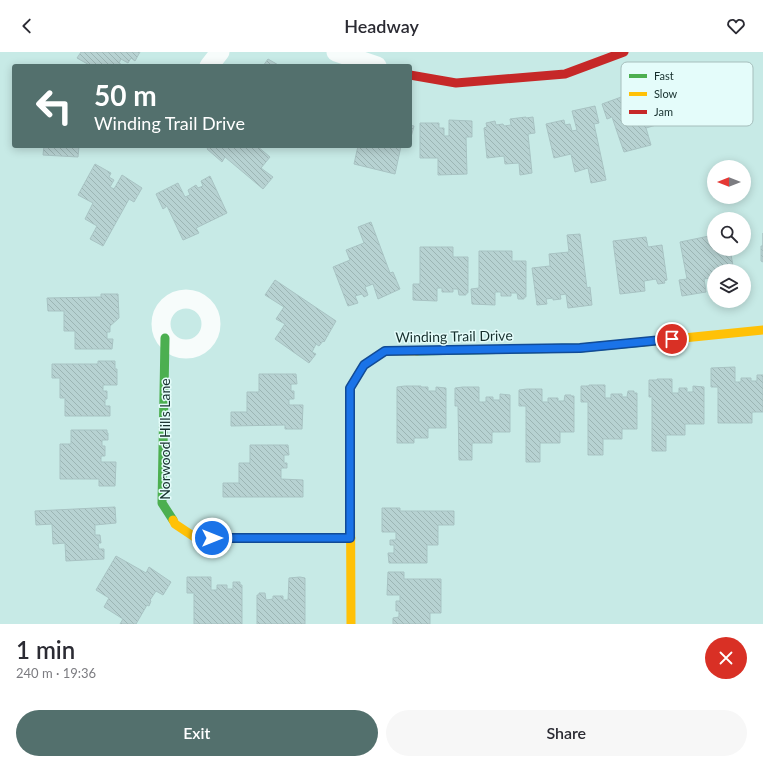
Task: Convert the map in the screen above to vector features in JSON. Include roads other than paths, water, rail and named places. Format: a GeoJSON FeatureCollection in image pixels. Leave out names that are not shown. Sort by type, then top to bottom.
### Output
{"type":"FeatureCollection","features":[{"type":"Feature","properties":{"kind":"street"},"geometry":{"type":"LineString","coordinates":[[211,64],[220,52]]}},
{"type":"Feature","properties":{"kind":"street"},"geometry":{"type":"LineString","coordinates":[[336,52],[371,64]]}},
{"type":"Feature","properties":{"kind":"street"},"geometry":{"type":"LineString","coordinates":[[412,75],[456,83],[565,74],[624,52]]}},
{"type":"Feature","properties":{"kind":"street","name":"Winding Trail Drive"},"geometry":{"type":"LineString","coordinates":[[351,624],[350,388],[364,365],[385,351],[580,348],[763,330]]}},
{"type":"Feature","properties":{"kind":"street","name":"Norwood Hills Lane"},"geometry":{"type":"LineString","coordinates":[[165,338],[162,503],[175,524],[196,538],[350,538]]}}]}
